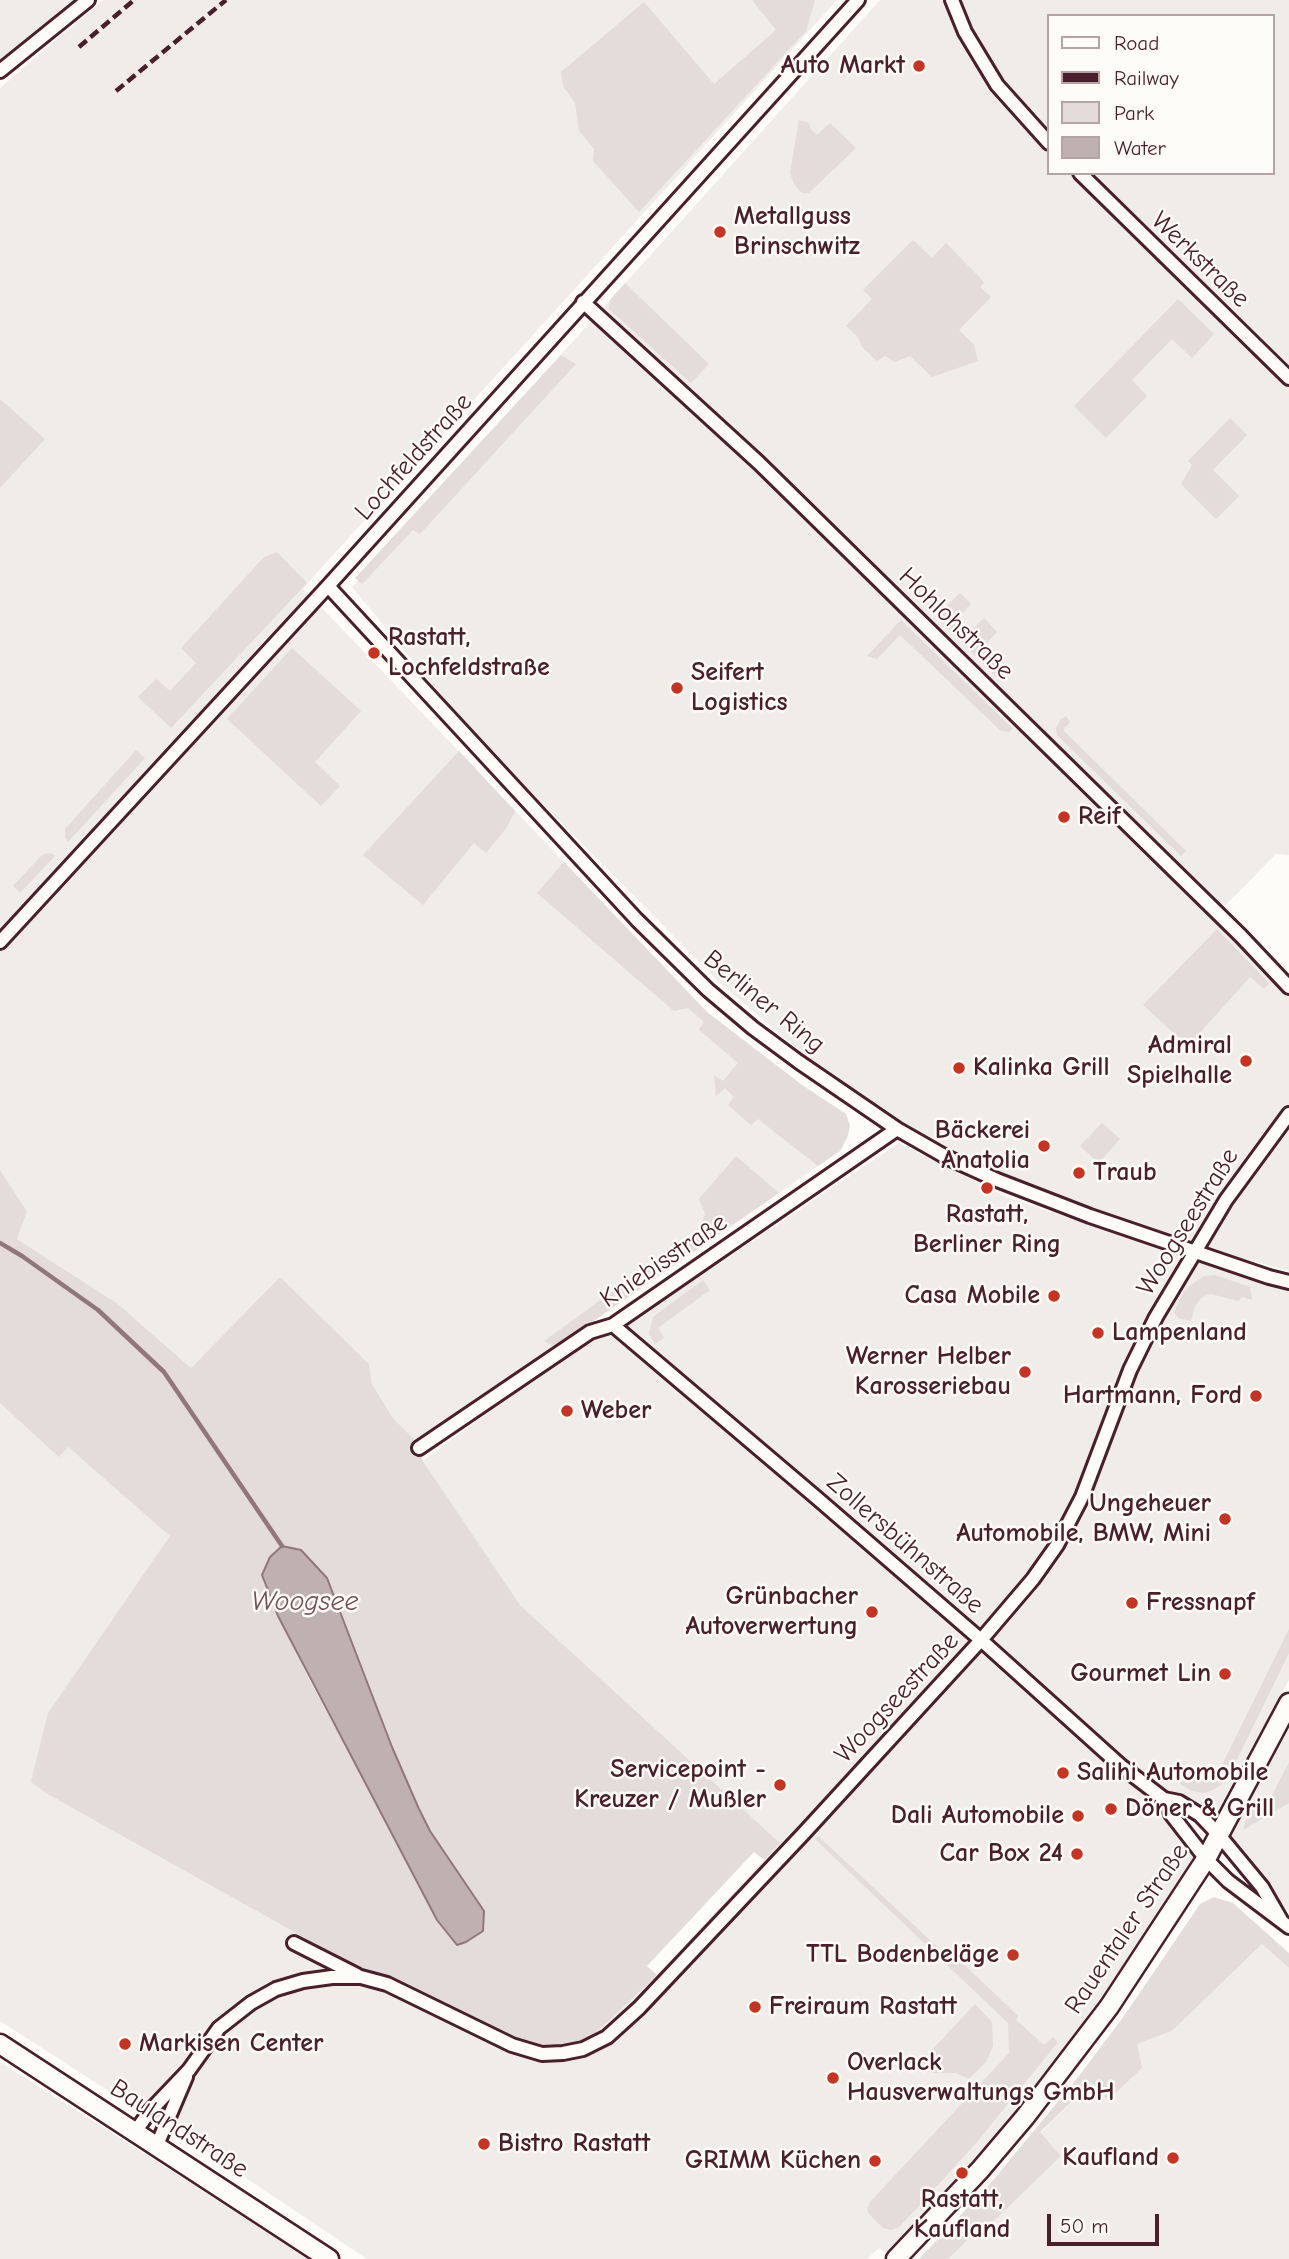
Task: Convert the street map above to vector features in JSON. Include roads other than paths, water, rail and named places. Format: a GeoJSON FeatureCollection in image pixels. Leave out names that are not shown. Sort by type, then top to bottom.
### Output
{"type":"FeatureCollection","features":[{"type":"Feature","properties":{"kind":"street"},"geometry":{"type":"LineString","coordinates":[[0,71],[88,0]]}},
{"type":"Feature","properties":{"kind":"street","name":"Lochfeldstraße"},"geometry":{"type":"LineString","coordinates":[[0,942],[328,586],[858,0]]}},
{"type":"Feature","properties":{"kind":"street"},"geometry":{"type":"LineString","coordinates":[[952,0],[965,32],[997,85],[1048,142]]}},
{"type":"Feature","properties":{"kind":"street","name":"Werkstraße"},"geometry":{"type":"LineString","coordinates":[[1082,175],[1289,379]]}},
{"type":"Feature","properties":{"kind":"street","name":"Hohlohstraße"},"geometry":{"type":"LineString","coordinates":[[583,303],[758,463],[1241,936],[1289,987]]}},
{"type":"Feature","properties":{"kind":"street","name":"Berliner Ring"},"geometry":{"type":"LineString","coordinates":[[328,586],[637,920],[708,990],[780,1049],[897,1129],[946,1157],[997,1181],[1193,1252],[1289,1282]]}},
{"type":"Feature","properties":{"kind":"street","name":"Woogseestraße"},"geometry":{"type":"LineString","coordinates":[[294,1943],[361,1977],[387,1984],[512,2045],[542,2054],[563,2053],[583,2049],[607,2037],[647,1999],[981,1640],[1033,1579],[1067,1527],[1082,1497],[1130,1370],[1156,1317],[1226,1200],[1289,1114]]}},
{"type":"Feature","properties":{"kind":"street","name":"Kniebisstraße"},"geometry":{"type":"LineString","coordinates":[[419,1448],[590,1332],[613,1325],[897,1129]]}},
{"type":"Feature","properties":{"kind":"street","name":"Zollersbühnstraße"},"geometry":{"type":"LineString","coordinates":[[613,1325],[787,1471],[1121,1766],[1164,1799],[1179,1802],[1200,1815],[1262,1887],[1285,1924]]}},
{"type":"Feature","properties":{"kind":"street","name":"Rauentaler Straße"},"geometry":{"type":"LineString","coordinates":[[896,2259],[980,2170],[1110,2007],[1206,1859],[1289,1703]]}},
{"type":"Feature","properties":{"kind":"street","name":"Zollersbühnstraße"},"geometry":{"type":"LineString","coordinates":[[1164,1799],[1171,1814],[1206,1859],[1228,1881],[1285,1924]]}},
{"type":"Feature","properties":{"kind":"street","name":"Woogseestraße"},"geometry":{"type":"LineString","coordinates":[[135,2132],[150,2111],[189,2070],[219,2028],[260,1998],[276,1989],[303,1981],[332,1976],[361,1977]]}},
{"type":"Feature","properties":{"kind":"street","name":"Baulandstraße"},"geometry":{"type":"LineString","coordinates":[[0,2044],[330,2259]]}},
{"type":"Feature","properties":{"kind":"street","name":"Woogseestraße"},"geometry":{"type":"LineString","coordinates":[[157,2145],[189,2070]]}},
{"type":"Feature","properties":{"kind":"water","name":"Woogsee"},"geometry":{"type":"Polygon","coordinates":[[[282,1546],[301,1550],[327,1578],[392,1747],[419,1809],[430,1831],[484,1911],[483,1931],[466,1942],[457,1945],[437,1920],[278,1616],[262,1575],[270,1557],[282,1546]]]}},
{"type":"Feature","properties":{"kind":"waterway"},"geometry":{"type":"LineString","coordinates":[[0,1243],[98,1310],[164,1372],[282,1546]]}},
{"type":"Feature","properties":{"kind":"railway"},"geometry":{"type":"LineString","coordinates":[[79,47],[134,0]]}},
{"type":"Feature","properties":{"kind":"railway"},"geometry":{"type":"LineString","coordinates":[[116,91],[226,0]]}},
{"type":"Feature","properties":{"kind":"place","name":"Auto Markt"},"geometry":{"type":"Point","coordinates":[919,66]}},
{"type":"Feature","properties":{"kind":"place","name":"Metallguss Brinschwitz"},"geometry":{"type":"Point","coordinates":[720,232]}},
{"type":"Feature","properties":{"kind":"place","name":"Rastatt, Lochfeldstraße"},"geometry":{"type":"Point","coordinates":[374,653]}},
{"type":"Feature","properties":{"kind":"place","name":"Seifert Logistics"},"geometry":{"type":"Point","coordinates":[677,688]}},
{"type":"Feature","properties":{"kind":"place","name":"Reif"},"geometry":{"type":"Point","coordinates":[1064,817]}},
{"type":"Feature","properties":{"kind":"place","name":"Admiral Spielhalle"},"geometry":{"type":"Point","coordinates":[1246,1061]}},
{"type":"Feature","properties":{"kind":"place","name":"Kalinka Grill"},"geometry":{"type":"Point","coordinates":[959,1068]}},
{"type":"Feature","properties":{"kind":"place","name":"Bäckerei Anatolia"},"geometry":{"type":"Point","coordinates":[1044,1146]}},
{"type":"Feature","properties":{"kind":"place","name":"Traub"},"geometry":{"type":"Point","coordinates":[1079,1173]}},
{"type":"Feature","properties":{"kind":"place","name":"Rastatt, Berliner Ring"},"geometry":{"type":"Point","coordinates":[987,1188]}},
{"type":"Feature","properties":{"kind":"place","name":"Casa Mobile"},"geometry":{"type":"Point","coordinates":[1054,1296]}},
{"type":"Feature","properties":{"kind":"place","name":"Lampenland"},"geometry":{"type":"Point","coordinates":[1098,1333]}},
{"type":"Feature","properties":{"kind":"place","name":"Werner Helber Karosseriebau"},"geometry":{"type":"Point","coordinates":[1025,1372]}},
{"type":"Feature","properties":{"kind":"place","name":"Hartmann, Ford"},"geometry":{"type":"Point","coordinates":[1256,1396]}},
{"type":"Feature","properties":{"kind":"place","name":"Weber"},"geometry":{"type":"Point","coordinates":[567,1411]}},
{"type":"Feature","properties":{"kind":"place","name":"Ungeheuer Automobile, BMW, Mini"},"geometry":{"type":"Point","coordinates":[1225,1519]}},
{"type":"Feature","properties":{"kind":"place","name":"Fressnapf"},"geometry":{"type":"Point","coordinates":[1132,1603]}},
{"type":"Feature","properties":{"kind":"place","name":"Grünbacher Autoverwertung"},"geometry":{"type":"Point","coordinates":[872,1612]}},
{"type":"Feature","properties":{"kind":"place","name":"Gourmet Lin"},"geometry":{"type":"Point","coordinates":[1225,1674]}},
{"type":"Feature","properties":{"kind":"place","name":"Salihi Automobile"},"geometry":{"type":"Point","coordinates":[1063,1773]}},
{"type":"Feature","properties":{"kind":"place","name":"Servicepoint - Kreuzer / Mußler"},"geometry":{"type":"Point","coordinates":[780,1785]}},
{"type":"Feature","properties":{"kind":"place","name":"Döner & Grill"},"geometry":{"type":"Point","coordinates":[1111,1809]}},
{"type":"Feature","properties":{"kind":"place","name":"Dali Automobile"},"geometry":{"type":"Point","coordinates":[1078,1816]}},
{"type":"Feature","properties":{"kind":"place","name":"Car Box 24"},"geometry":{"type":"Point","coordinates":[1077,1854]}},
{"type":"Feature","properties":{"kind":"place","name":"TTL Bodenbeläge"},"geometry":{"type":"Point","coordinates":[1013,1955]}},
{"type":"Feature","properties":{"kind":"place","name":"Freiraum Rastatt"},"geometry":{"type":"Point","coordinates":[755,2007]}},
{"type":"Feature","properties":{"kind":"place","name":"Markisen Center"},"geometry":{"type":"Point","coordinates":[125,2044]}},
{"type":"Feature","properties":{"kind":"place","name":"Overlack Hausverwaltungs GmbH"},"geometry":{"type":"Point","coordinates":[833,2078]}},
{"type":"Feature","properties":{"kind":"place","name":"Bistro Rastatt"},"geometry":{"type":"Point","coordinates":[484,2144]}},
{"type":"Feature","properties":{"kind":"place","name":"Kaufland"},"geometry":{"type":"Point","coordinates":[1173,2158]}},
{"type":"Feature","properties":{"kind":"place","name":"GRIMM Küchen"},"geometry":{"type":"Point","coordinates":[875,2161]}},
{"type":"Feature","properties":{"kind":"place","name":"Rastatt, Kaufland"},"geometry":{"type":"Point","coordinates":[962,2173]}}]}
